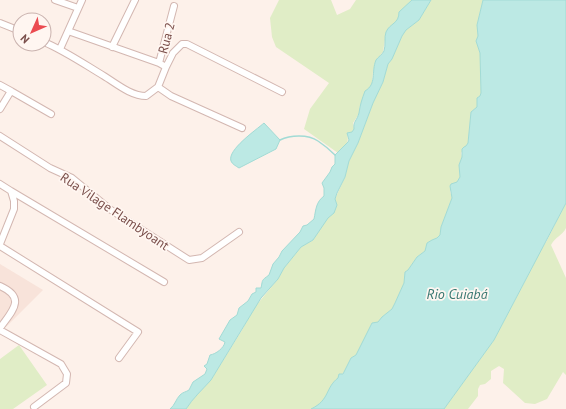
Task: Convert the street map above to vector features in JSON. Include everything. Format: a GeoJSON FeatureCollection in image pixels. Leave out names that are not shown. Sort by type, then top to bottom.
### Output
{"type":"FeatureCollection","features":[{"type":"Feature","properties":{"kind":"street"},"geometry":{"type":"LineString","coordinates":[[55,0],[78,8]]}},
{"type":"Feature","properties":{"kind":"street"},"geometry":{"type":"LineString","coordinates":[[60,49],[82,0]]}},
{"type":"Feature","properties":{"kind":"street"},"geometry":{"type":"LineString","coordinates":[[112,47],[135,0]]}},
{"type":"Feature","properties":{"kind":"street","name":"Rua 2"},"geometry":{"type":"LineString","coordinates":[[68,31],[159,63],[174,6]]}},
{"type":"Feature","properties":{"kind":"street"},"geometry":{"type":"LineString","coordinates":[[0,23],[12,28]]}},
{"type":"Feature","properties":{"kind":"street"},"geometry":{"type":"LineString","coordinates":[[52,46],[127,90],[140,96],[146,96],[158,87],[173,54],[182,44],[188,44],[282,92]]}},
{"type":"Feature","properties":{"kind":"street"},"geometry":{"type":"LineString","coordinates":[[159,63],[166,67]]}},
{"type":"Feature","properties":{"kind":"street"},"geometry":{"type":"LineString","coordinates":[[0,85],[51,114]]}},
{"type":"Feature","properties":{"kind":"street"},"geometry":{"type":"LineString","coordinates":[[158,87],[171,96],[242,128]]}},
{"type":"Feature","properties":{"kind":"street"},"geometry":{"type":"LineString","coordinates":[[0,109],[11,91]]}},
{"type":"Feature","properties":{"kind":"street","name":"Rua Vilage Flambyoant"},"geometry":{"type":"LineString","coordinates":[[0,136],[50,168],[72,178],[111,210],[190,260],[202,258],[239,232]]}},
{"type":"Feature","properties":{"kind":"street"},"geometry":{"type":"LineString","coordinates":[[0,184],[164,282]]}},
{"type":"Feature","properties":{"kind":"street"},"geometry":{"type":"LineString","coordinates":[[11,191],[14,201],[14,209],[0,245],[138,332],[119,358]]}},
{"type":"Feature","properties":{"kind":"street"},"geometry":{"type":"LineString","coordinates":[[0,286],[10,290],[15,298],[14,308],[0,329],[61,364],[67,374],[66,383],[34,407]]}},
{"type":"Feature","properties":{"kind":"shaded area"},"geometry":{"type":"Polygon","coordinates":[[[0,264],[43,290],[7,326],[0,331],[0,264]]]}},
{"type":"Feature","properties":{"kind":"green space"},"geometry":{"type":"Polygon","coordinates":[[[279,0],[331,0],[337,15],[350,9],[356,0],[412,0],[400,12],[399,19],[386,33],[383,52],[377,59],[373,71],[372,84],[364,95],[360,105],[359,114],[353,123],[354,129],[352,132],[347,134],[348,140],[338,153],[304,129],[310,109],[329,83],[276,47],[272,37],[270,18],[279,0]]]}},
{"type":"Feature","properties":{"kind":"green space"},"geometry":{"type":"Polygon","coordinates":[[[431,0],[483,0],[477,25],[478,36],[476,41],[480,53],[481,93],[477,98],[477,107],[471,112],[468,143],[461,153],[462,157],[459,165],[460,177],[450,191],[452,198],[441,227],[440,235],[427,243],[425,251],[417,257],[405,272],[404,283],[392,309],[382,317],[378,323],[372,323],[356,355],[351,358],[344,372],[333,383],[326,397],[318,406],[311,409],[186,409],[211,380],[254,308],[278,279],[284,268],[301,247],[313,240],[328,217],[333,214],[337,205],[335,199],[345,177],[349,161],[383,82],[388,64],[406,30],[419,20],[431,0]]]}},
{"type":"Feature","properties":{"kind":"green space"},"geometry":{"type":"Polygon","coordinates":[[[566,203],[566,228],[551,245],[566,278],[566,375],[563,372],[547,399],[535,404],[525,403],[503,383],[504,369],[499,366],[491,371],[491,379],[485,384],[480,385],[478,389],[478,396],[468,409],[444,409],[494,340],[532,268],[532,263],[546,242],[566,203]]]}},
{"type":"Feature","properties":{"kind":"green space"},"geometry":{"type":"Polygon","coordinates":[[[19,345],[47,385],[13,409],[0,409],[0,359],[19,345]]]}},
{"type":"Feature","properties":{"kind":"water"},"geometry":{"type":"Polygon","coordinates":[[[412,0],[431,0],[419,20],[406,30],[388,64],[383,82],[349,161],[345,177],[337,193],[335,199],[337,205],[334,213],[328,218],[313,240],[301,247],[284,268],[278,279],[261,298],[211,380],[186,409],[170,409],[182,393],[189,390],[193,382],[205,374],[207,369],[204,366],[207,364],[210,355],[219,350],[225,342],[219,339],[230,320],[237,315],[239,308],[248,301],[252,294],[256,292],[256,288],[261,288],[263,280],[269,275],[273,264],[282,251],[300,232],[303,226],[307,225],[314,219],[318,203],[324,196],[324,188],[322,183],[335,164],[335,155],[349,140],[347,133],[352,132],[354,129],[354,124],[358,116],[365,91],[371,85],[376,60],[384,51],[386,32],[398,19],[399,12],[412,0]]]}},
{"type":"Feature","properties":{"kind":"water","name":"Rio Cuiabá"},"geometry":{"type":"Polygon","coordinates":[[[483,0],[566,0],[566,203],[494,340],[444,409],[311,409],[321,402],[338,378],[339,374],[343,374],[351,358],[356,355],[372,323],[378,322],[392,309],[404,283],[405,272],[417,257],[425,251],[427,243],[440,235],[441,227],[452,198],[450,186],[451,184],[457,182],[460,177],[459,165],[462,157],[462,149],[468,143],[471,112],[477,107],[477,98],[481,93],[480,53],[476,41],[478,36],[477,25],[483,0]]]}},
{"type":"Feature","properties":{"kind":"water"},"geometry":{"type":"Polygon","coordinates":[[[264,123],[280,140],[276,149],[239,168],[231,161],[233,151],[243,140],[264,123]]]}},
{"type":"Feature","properties":{"kind":"waterway"},"geometry":{"type":"LineString","coordinates":[[280,140],[294,136],[309,137],[320,143],[335,155]]}}]}
